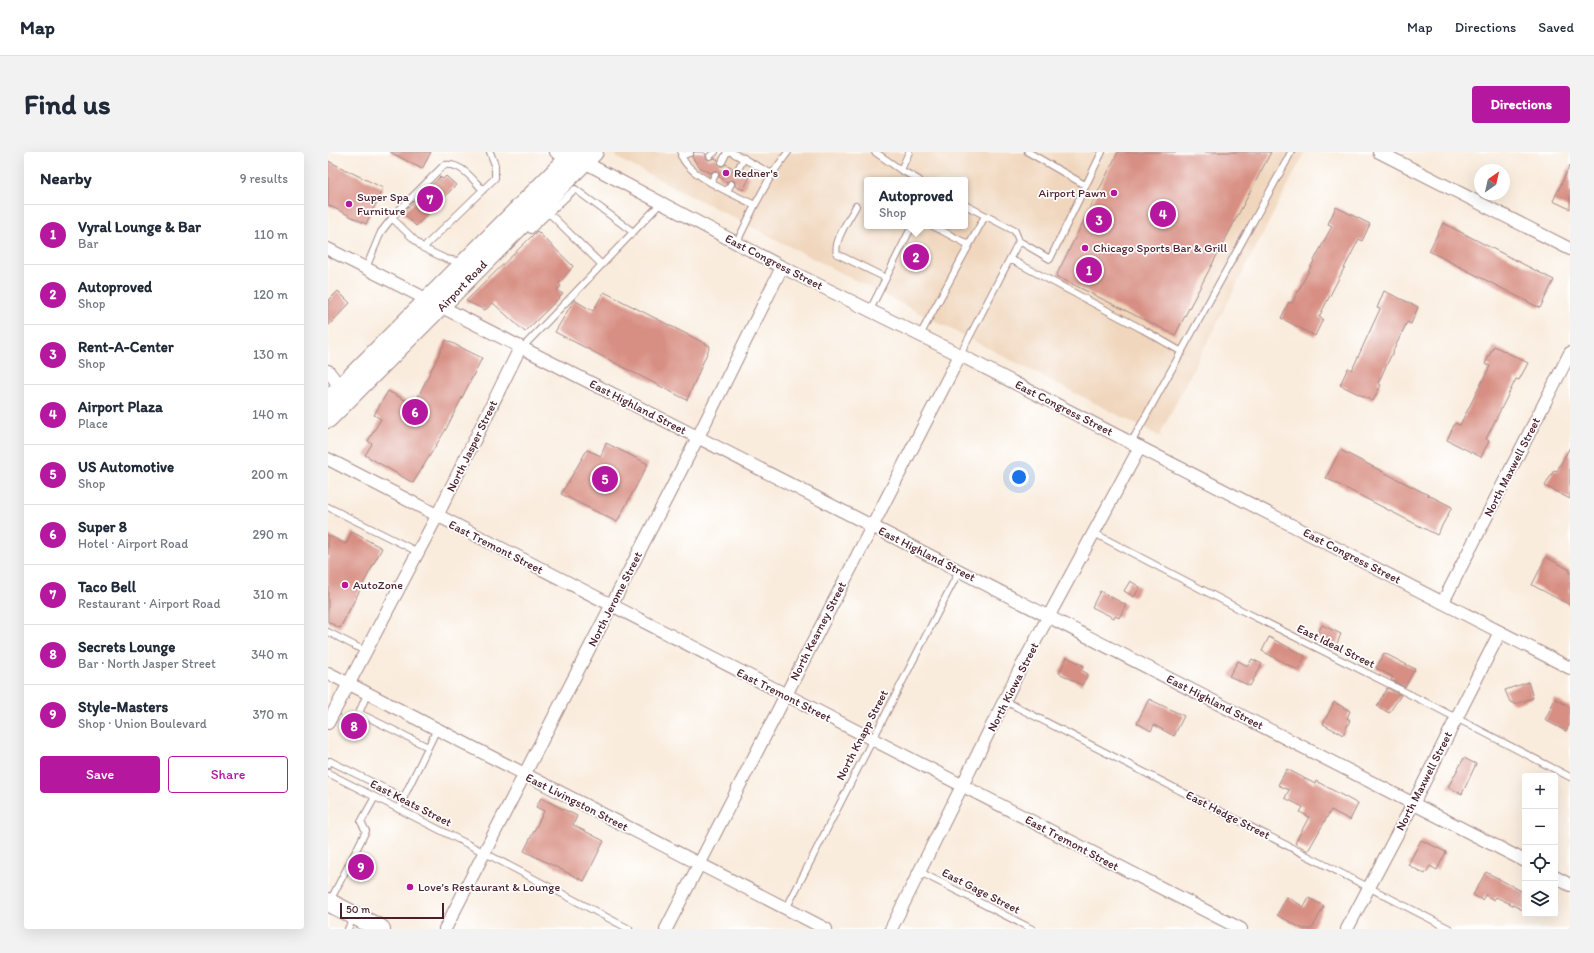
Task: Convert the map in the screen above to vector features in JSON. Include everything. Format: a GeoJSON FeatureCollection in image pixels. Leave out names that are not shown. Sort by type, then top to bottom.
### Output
{"type":"FeatureCollection","features":[{"type":"Feature","properties":{"kind":"main road","name":"Airport Road"},"geometry":{"type":"LineString","coordinates":[[334,394],[523,223],[560,195],[576,155]]}},
{"type":"Feature","properties":{"kind":"main road","name":"Airport Road"},"geometry":{"type":"LineString","coordinates":[[328,419],[435,303],[465,263],[576,155]]}},
{"type":"Feature","properties":{"kind":"main road"},"geometry":{"type":"LineString","coordinates":[[329,902],[351,922],[381,929]]}},
{"type":"Feature","properties":{"kind":"street"},"geometry":{"type":"LineString","coordinates":[[1379,152],[1570,249]]}},
{"type":"Feature","properties":{"kind":"street","name":"East Congress Street"},"geometry":{"type":"LineString","coordinates":[[576,155],[782,267],[960,355],[1570,668]]}},
{"type":"Feature","properties":{"kind":"street","name":"East Highland Street"},"geometry":{"type":"LineString","coordinates":[[328,249],[1522,859]]}},
{"type":"Feature","properties":{"kind":"street","name":"North Jerome Street"},"geometry":{"type":"LineString","coordinates":[[445,929],[698,437],[782,267]]}},
{"type":"Feature","properties":{"kind":"street","name":"North Jasper Street"},"geometry":{"type":"LineString","coordinates":[[328,723],[437,516],[518,352],[522,348]]}},
{"type":"Feature","properties":{"kind":"street","name":"North Maxwell Street"},"geometry":{"type":"LineString","coordinates":[[1443,602],[1570,353]]}},
{"type":"Feature","properties":{"kind":"street","name":"North Kearney Street"},"geometry":{"type":"LineString","coordinates":[[666,929],[960,355]]}},
{"type":"Feature","properties":{"kind":"street"},"geometry":{"type":"LineString","coordinates":[[328,371],[334,394]]}},
{"type":"Feature","properties":{"kind":"street","name":"North Kiowa Street"},"geometry":{"type":"LineString","coordinates":[[891,929],[1005,701],[1094,533],[1136,445]]}},
{"type":"Feature","properties":{"kind":"street","name":"East Tremont Street"},"geometry":{"type":"LineString","coordinates":[[328,459],[785,696],[963,785],[1104,860],[1241,929]]}},
{"type":"Feature","properties":{"kind":"street","name":"North Maxwell Street"},"geometry":{"type":"LineString","coordinates":[[1347,929],[1413,804],[1500,632]]}},
{"type":"Feature","properties":{"kind":"street","name":"East Livingston Street"},"geometry":{"type":"LineString","coordinates":[[328,673],[826,929]]}},
{"type":"Feature","properties":{"kind":"street"},"geometry":{"type":"LineString","coordinates":[[1558,879],[1570,885]]}},
{"type":"Feature","properties":{"kind":"lane"},"geometry":{"type":"LineString","coordinates":[[423,248],[495,178],[495,165],[490,152]]}},
{"type":"Feature","properties":{"kind":"lane"},"geometry":{"type":"LineString","coordinates":[[722,162],[726,152]]}},
{"type":"Feature","properties":{"kind":"lane"},"geometry":{"type":"LineString","coordinates":[[731,152],[772,174]]}},
{"type":"Feature","properties":{"kind":"lane"},"geometry":{"type":"LineString","coordinates":[[736,242],[772,174],[788,152]]}},
{"type":"Feature","properties":{"kind":"lane"},"geometry":{"type":"LineString","coordinates":[[876,152],[914,177]]}},
{"type":"Feature","properties":{"kind":"lane"},"geometry":{"type":"LineString","coordinates":[[901,170],[909,152]]}},
{"type":"Feature","properties":{"kind":"lane"},"geometry":{"type":"LineString","coordinates":[[1028,152],[1085,184]]}},
{"type":"Feature","properties":{"kind":"lane"},"geometry":{"type":"LineString","coordinates":[[968,207],[1015,232],[1019,241],[1050,259],[1085,184],[1102,152]]}},
{"type":"Feature","properties":{"kind":"lane"},"geometry":{"type":"LineString","coordinates":[[1136,445],[1182,352],[1232,258],[1286,162],[1290,152]]}},
{"type":"Feature","properties":{"kind":"lane"},"geometry":{"type":"LineString","coordinates":[[690,153],[681,154],[693,172],[711,183],[755,205]]}},
{"type":"Feature","properties":{"kind":"lane"},"geometry":{"type":"LineString","coordinates":[[737,170],[744,158]]}},
{"type":"Feature","properties":{"kind":"lane"},"geometry":{"type":"LineString","coordinates":[[366,268],[381,232],[397,212],[444,166],[451,164],[460,167],[483,190]]}},
{"type":"Feature","properties":{"kind":"lane"},"geometry":{"type":"LineString","coordinates":[[693,172],[699,167]]}},
{"type":"Feature","properties":{"kind":"lane"},"geometry":{"type":"LineString","coordinates":[[711,183],[715,175]]}},
{"type":"Feature","properties":{"kind":"lane"},"geometry":{"type":"LineString","coordinates":[[727,191],[731,184]]}},
{"type":"Feature","properties":{"kind":"lane"},"geometry":{"type":"LineString","coordinates":[[523,223],[531,230],[549,213],[560,195],[575,189],[633,232]]}},
{"type":"Feature","properties":{"kind":"lane","name":"North Jasper Street"},"geometry":{"type":"LineString","coordinates":[[522,348],[662,202]]}},
{"type":"Feature","properties":{"kind":"lane"},"geometry":{"type":"LineString","coordinates":[[856,206],[838,240],[836,248],[837,254],[886,278]]}},
{"type":"Feature","properties":{"kind":"lane"},"geometry":{"type":"LineString","coordinates":[[549,213],[602,265]]}},
{"type":"Feature","properties":{"kind":"lane"},"geometry":{"type":"LineString","coordinates":[[920,335],[985,216]]}},
{"type":"Feature","properties":{"kind":"lane"},"geometry":{"type":"LineString","coordinates":[[392,218],[423,248],[446,259],[465,263]]}},
{"type":"Feature","properties":{"kind":"lane"},"geometry":{"type":"LineString","coordinates":[[870,310],[910,229]]}},
{"type":"Feature","properties":{"kind":"lane"},"geometry":{"type":"LineString","coordinates":[[938,229],[969,246]]}},
{"type":"Feature","properties":{"kind":"lane"},"geometry":{"type":"LineString","coordinates":[[960,355],[1019,241]]}},
{"type":"Feature","properties":{"kind":"lane"},"geometry":{"type":"LineString","coordinates":[[1010,259],[1142,329],[1182,352]]}},
{"type":"Feature","properties":{"kind":"lane"},"geometry":{"type":"LineString","coordinates":[[328,506],[418,552]]}},
{"type":"Feature","properties":{"kind":"lane","name":"East Ideal Street"},"geometry":{"type":"LineString","coordinates":[[1094,533],[1243,611],[1570,777]]}},
{"type":"Feature","properties":{"kind":"lane","name":"North Knapp Street"},"geometry":{"type":"LineString","coordinates":[[786,909],[959,571]]}},
{"type":"Feature","properties":{"kind":"lane"},"geometry":{"type":"LineString","coordinates":[[328,632],[365,651]]}},
{"type":"Feature","properties":{"kind":"lane"},"geometry":{"type":"LineString","coordinates":[[367,694],[359,713],[428,747]]}},
{"type":"Feature","properties":{"kind":"lane","name":"East Hedge Street"},"geometry":{"type":"LineString","coordinates":[[1005,701],[1450,929]]}},
{"type":"Feature","properties":{"kind":"lane"},"geometry":{"type":"LineString","coordinates":[[398,809],[436,729]]}},
{"type":"Feature","properties":{"kind":"lane"},"geometry":{"type":"LineString","coordinates":[[328,765],[330,761],[404,798]]}},
{"type":"Feature","properties":{"kind":"lane","name":"East Keats Street"},"geometry":{"type":"LineString","coordinates":[[328,773],[630,929]]}},
{"type":"Feature","properties":{"kind":"lane"},"geometry":{"type":"LineString","coordinates":[[329,902],[366,831],[361,822],[374,797]]}},
{"type":"Feature","properties":{"kind":"lane","name":"East Gage Street"},"geometry":{"type":"LineString","coordinates":[[920,872],[1032,929]]}},
{"type":"Feature","properties":{"kind":"shaded area"},"geometry":{"type":"Polygon","coordinates":[[[616,152],[1305,152],[1159,436],[617,158],[616,152]]]}},
{"type":"Feature","properties":{"kind":"building"},"geometry":{"type":"Polygon","coordinates":[[[390,152],[431,152],[422,169],[390,152]]]}},
{"type":"Feature","properties":{"kind":"building","name":"Redner's"},"geometry":{"type":"Polygon","coordinates":[[[694,152],[702,152],[706,154],[708,160],[714,158],[718,160],[720,166],[726,164],[733,168],[735,175],[739,175],[741,173],[750,177],[743,190],[735,186],[735,182],[733,180],[727,182],[719,177],[717,171],[711,173],[699,167],[692,157],[694,152]]]}},
{"type":"Feature","properties":{"kind":"building"},"geometry":{"type":"Polygon","coordinates":[[[1118,152],[1271,152],[1175,335],[1056,276],[1118,152]]]}},
{"type":"Feature","properties":{"kind":"building"},"geometry":{"type":"Polygon","coordinates":[[[328,161],[383,188],[366,224],[328,205],[328,161]]]}},
{"type":"Feature","properties":{"kind":"building"},"geometry":{"type":"Polygon","coordinates":[[[1570,165],[1570,209],[1553,201],[1570,165]]]}},
{"type":"Feature","properties":{"kind":"building"},"geometry":{"type":"Polygon","coordinates":[[[446,176],[456,185],[416,226],[403,213],[440,177],[443,179],[446,176]]]}},
{"type":"Feature","properties":{"kind":"building"},"geometry":{"type":"Polygon","coordinates":[[[1336,207],[1370,224],[1362,241],[1359,239],[1319,317],[1323,319],[1315,336],[1281,318],[1289,302],[1292,303],[1332,226],[1328,224],[1336,207]]]}},
{"type":"Feature","properties":{"kind":"building"},"geometry":{"type":"Polygon","coordinates":[[[1443,223],[1554,280],[1540,308],[1429,251],[1443,223]]]}},
{"type":"Feature","properties":{"kind":"building"},"geometry":{"type":"Polygon","coordinates":[[[537,231],[573,266],[559,284],[561,286],[557,290],[563,294],[525,332],[493,303],[485,310],[466,301],[537,231]]]}},
{"type":"Feature","properties":{"kind":"building"},"geometry":{"type":"Polygon","coordinates":[[[338,291],[350,303],[328,326],[328,301],[338,291]]]}},
{"type":"Feature","properties":{"kind":"building"},"geometry":{"type":"Polygon","coordinates":[[[1384,291],[1418,307],[1411,324],[1407,322],[1378,383],[1381,385],[1373,401],[1340,385],[1348,368],[1352,370],[1380,309],[1377,308],[1384,291]]]}},
{"type":"Feature","properties":{"kind":"building"},"geometry":{"type":"Polygon","coordinates":[[[604,292],[710,346],[687,400],[555,332],[574,300],[593,311],[604,292]]]}},
{"type":"Feature","properties":{"kind":"building"},"geometry":{"type":"Polygon","coordinates":[[[446,340],[482,358],[446,429],[413,483],[365,455],[372,444],[368,441],[381,419],[374,415],[388,391],[414,405],[446,340]]]}},
{"type":"Feature","properties":{"kind":"building"},"geometry":{"type":"Polygon","coordinates":[[[1494,346],[1528,363],[1519,380],[1516,379],[1486,439],[1489,441],[1481,457],[1447,440],[1455,423],[1460,425],[1490,366],[1485,364],[1494,346]]]}},
{"type":"Feature","properties":{"kind":"building"},"geometry":{"type":"Polygon","coordinates":[[[606,443],[648,464],[617,522],[561,494],[587,450],[601,456],[606,443]]]}},
{"type":"Feature","properties":{"kind":"building"},"geometry":{"type":"Polygon","coordinates":[[[1570,447],[1570,499],[1545,486],[1554,470],[1557,471],[1570,447]]]}},
{"type":"Feature","properties":{"kind":"building"},"geometry":{"type":"Polygon","coordinates":[[[1340,450],[1452,507],[1437,535],[1326,478],[1340,450]]]}},
{"type":"Feature","properties":{"kind":"building","name":"AutoZone"},"geometry":{"type":"Polygon","coordinates":[[[352,532],[382,548],[340,628],[328,622],[328,535],[346,544],[352,532]]]}},
{"type":"Feature","properties":{"kind":"building"},"geometry":{"type":"Polygon","coordinates":[[[1546,557],[1570,570],[1570,605],[1532,585],[1546,557]]]}},
{"type":"Feature","properties":{"kind":"building"},"geometry":{"type":"Polygon","coordinates":[[[1130,581],[1140,587],[1134,597],[1124,591],[1130,581]]]}},
{"type":"Feature","properties":{"kind":"building"},"geometry":{"type":"Polygon","coordinates":[[[1100,591],[1126,605],[1119,618],[1115,616],[1114,618],[1092,607],[1100,591]]]}},
{"type":"Feature","properties":{"kind":"building"},"geometry":{"type":"Polygon","coordinates":[[[1322,625],[1341,634],[1336,646],[1316,637],[1322,625]]]}},
{"type":"Feature","properties":{"kind":"building"},"geometry":{"type":"Polygon","coordinates":[[[1269,637],[1305,656],[1298,670],[1262,651],[1269,637]]]}},
{"type":"Feature","properties":{"kind":"building"},"geometry":{"type":"Polygon","coordinates":[[[1384,653],[1415,669],[1405,687],[1391,680],[1393,677],[1376,668],[1384,653]]]}},
{"type":"Feature","properties":{"kind":"building"},"geometry":{"type":"Polygon","coordinates":[[[1067,657],[1084,666],[1081,670],[1088,674],[1082,685],[1059,673],[1067,657]]]}},
{"type":"Feature","properties":{"kind":"building"},"geometry":{"type":"Polygon","coordinates":[[[1252,659],[1262,664],[1250,686],[1229,676],[1238,661],[1248,666],[1252,659]]]}},
{"type":"Feature","properties":{"kind":"building"},"geometry":{"type":"Polygon","coordinates":[[[1528,682],[1533,698],[1515,704],[1510,702],[1505,690],[1528,682]]]}},
{"type":"Feature","properties":{"kind":"building"},"geometry":{"type":"Polygon","coordinates":[[[1387,688],[1401,695],[1389,713],[1377,706],[1387,688]]]}},
{"type":"Feature","properties":{"kind":"building"},"geometry":{"type":"Polygon","coordinates":[[[1149,699],[1184,716],[1174,736],[1154,725],[1151,731],[1137,723],[1149,699]]]}},
{"type":"Feature","properties":{"kind":"building"},"geometry":{"type":"Polygon","coordinates":[[[1555,699],[1570,707],[1570,723],[1566,731],[1545,720],[1555,699]]]}},
{"type":"Feature","properties":{"kind":"building"},"geometry":{"type":"Polygon","coordinates":[[[1334,702],[1350,711],[1347,718],[1350,720],[1343,735],[1323,724],[1334,702]]]}},
{"type":"Feature","properties":{"kind":"building"},"geometry":{"type":"Polygon","coordinates":[[[1464,758],[1476,764],[1462,794],[1448,787],[1464,758]]]}},
{"type":"Feature","properties":{"kind":"building"},"geometry":{"type":"Polygon","coordinates":[[[1287,769],[1315,784],[1316,781],[1358,804],[1350,820],[1331,810],[1308,851],[1295,843],[1309,817],[1300,812],[1303,807],[1285,798],[1289,790],[1278,785],[1287,769]]]}},
{"type":"Feature","properties":{"kind":"building"},"geometry":{"type":"Polygon","coordinates":[[[541,798],[577,816],[573,825],[604,841],[584,881],[524,851],[544,811],[536,807],[541,798]]]}},
{"type":"Feature","properties":{"kind":"building"},"geometry":{"type":"Polygon","coordinates":[[[1421,840],[1446,852],[1437,870],[1430,866],[1425,874],[1408,865],[1421,840]]]}},
{"type":"Feature","properties":{"kind":"building"},"geometry":{"type":"Polygon","coordinates":[[[1486,872],[1522,891],[1522,910],[1496,897],[1494,900],[1485,895],[1482,900],[1473,895],[1486,872]]]}},
{"type":"Feature","properties":{"kind":"building"},"geometry":{"type":"Polygon","coordinates":[[[1287,897],[1304,907],[1309,898],[1324,906],[1312,929],[1303,929],[1277,915],[1287,897]]]}},
{"type":"Feature","properties":{"kind":"place","name":"Redner's"},"geometry":{"type":"Point","coordinates":[726,173]}},
{"type":"Feature","properties":{"kind":"place","name":"Airport Pawn"},"geometry":{"type":"Point","coordinates":[1114,193]}},
{"type":"Feature","properties":{"kind":"place","name":"Taco Bell"},"geometry":{"type":"Point","coordinates":[430,199]}},
{"type":"Feature","properties":{"kind":"place","name":"Super Spa Furniture"},"geometry":{"type":"Point","coordinates":[349,204]}},
{"type":"Feature","properties":{"kind":"place","name":"Airport Plaza"},"geometry":{"type":"Point","coordinates":[1163,214]}},
{"type":"Feature","properties":{"kind":"place","name":"Rent-A-Center"},"geometry":{"type":"Point","coordinates":[1099,220]}},
{"type":"Feature","properties":{"kind":"place","name":"Chicago Sports Bar & Grill"},"geometry":{"type":"Point","coordinates":[1085,248]}},
{"type":"Feature","properties":{"kind":"place","name":"Autoproved"},"geometry":{"type":"Point","coordinates":[916,257]}},
{"type":"Feature","properties":{"kind":"place","name":"Vyral Lounge & Bar"},"geometry":{"type":"Point","coordinates":[1089,270]}},
{"type":"Feature","properties":{"kind":"place","name":"Super 8"},"geometry":{"type":"Point","coordinates":[415,412]}},
{"type":"Feature","properties":{"kind":"place","name":"US Automotive"},"geometry":{"type":"Point","coordinates":[605,479]}},
{"type":"Feature","properties":{"kind":"place","name":"AutoZone"},"geometry":{"type":"Point","coordinates":[345,585]}},
{"type":"Feature","properties":{"kind":"place","name":"Secrets Lounge"},"geometry":{"type":"Point","coordinates":[354,726]}},
{"type":"Feature","properties":{"kind":"place","name":"Style-Masters"},"geometry":{"type":"Point","coordinates":[361,867]}},
{"type":"Feature","properties":{"kind":"place","name":"Love’s Restaurant & Lounge"},"geometry":{"type":"Point","coordinates":[410,887]}}]}
